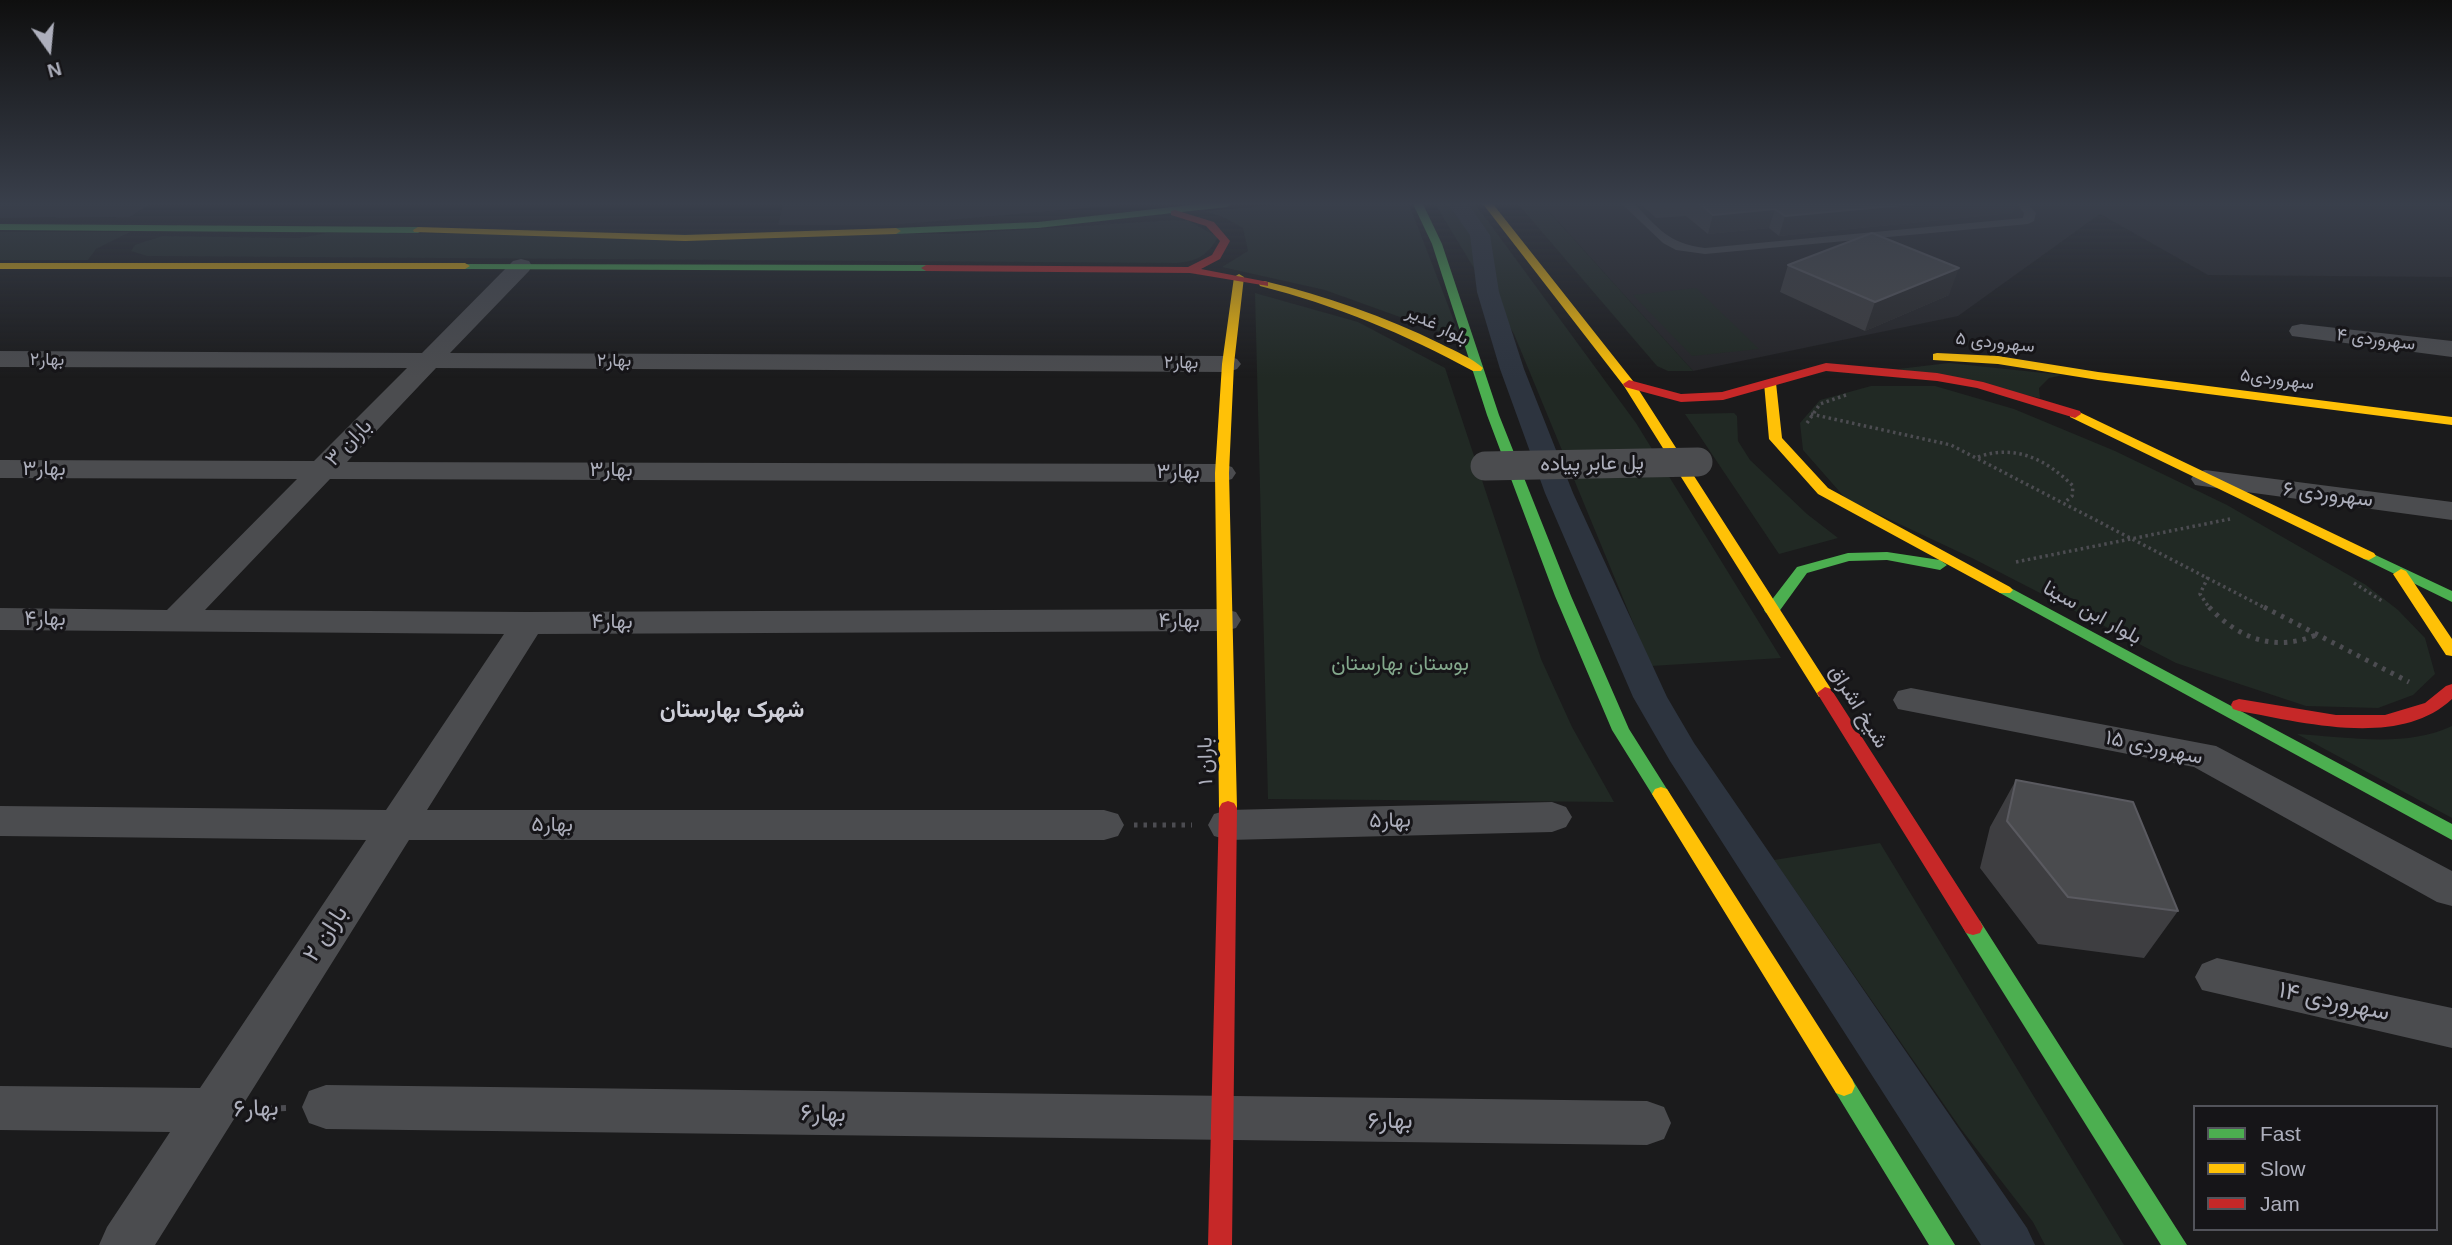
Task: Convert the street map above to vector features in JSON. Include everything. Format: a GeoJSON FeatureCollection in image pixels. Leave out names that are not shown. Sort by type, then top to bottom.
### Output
{"type":"FeatureCollection","features":[{"type":"Feature","properties":{"kind":"main road"},"geometry":{"type":"LineString","coordinates":[[123,262],[130,265]]}},
{"type":"Feature","properties":{"kind":"main road"},"geometry":{"type":"LineString","coordinates":[[1190,270],[1209,262]]}},
{"type":"Feature","properties":{"kind":"main road"},"geometry":{"type":"LineString","coordinates":[[1443,262],[1476,368],[1581,641],[1621,730],[1943,1245]]}},
{"type":"Feature","properties":{"kind":"main road","name":"شیخ اشراق"},"geometry":{"type":"LineString","coordinates":[[1536,262],[1629,384],[2175,1245]]}},
{"type":"Feature","properties":{"kind":"main road","name":"بلوار غدیر"},"geometry":{"type":"LineString","coordinates":[[0,266],[1190,270],[1239,277],[1341,306],[1412,333],[1476,368]]}},
{"type":"Feature","properties":{"kind":"main road","name":"باران ۱"},"geometry":{"type":"LineString","coordinates":[[1220,1245],[1228,825],[1222,472],[1228,364],[1239,277]]}},
{"type":"Feature","properties":{"kind":"main road","name":"سهروردی ۵"},"geometry":{"type":"LineString","coordinates":[[1826,367],[1909,356],[1998,360],[2098,376]]}},
{"type":"Feature","properties":{"kind":"main road"},"geometry":{"type":"LineString","coordinates":[[1629,384],[1681,397],[1723,396],[1826,367],[1969,383],[2065,409],[2204,479],[2452,597]]}},
{"type":"Feature","properties":{"kind":"main road"},"geometry":{"type":"LineString","coordinates":[[2065,409],[2061,390],[2070,381],[2098,376]]}},
{"type":"Feature","properties":{"kind":"main road","name":"سهروردی۵"},"geometry":{"type":"LineString","coordinates":[[2098,376],[2452,421]]}},
{"type":"Feature","properties":{"kind":"main road","name":"بلوار ابن سینا"},"geometry":{"type":"LineString","coordinates":[[1770,383],[1776,439],[1823,491],[2452,832]]}},
{"type":"Feature","properties":{"kind":"main road"},"geometry":{"type":"LineString","coordinates":[[1772,610],[1802,570],[1849,557],[1887,556],[1968,569]]}},
{"type":"Feature","properties":{"kind":"main road"},"geometry":{"type":"LineString","coordinates":[[2400,572],[2452,651]]}},
{"type":"Feature","properties":{"kind":"main road"},"geometry":{"type":"LineString","coordinates":[[2209,701],[2336,720],[2378,721],[2433,708],[2452,690]]}},
{"type":"Feature","properties":{"kind":"street","name":"باران ۳"},"geometry":{"type":"LineString","coordinates":[[177,620],[521,266]]}},
{"type":"Feature","properties":{"kind":"street","name":"سهروردی ۴"},"geometry":{"type":"LineString","coordinates":[[2301,331],[2452,349]]}},
{"type":"Feature","properties":{"kind":"street","name":"بهار۲"},"geometry":{"type":"LineString","coordinates":[[0,359],[1228,364]]}},
{"type":"Feature","properties":{"kind":"street","name":"پل عابر پیاده"},"geometry":{"type":"LineString","coordinates":[[1486,466],[1698,462]]}},
{"type":"Feature","properties":{"kind":"street","name":"بهار۳"},"geometry":{"type":"LineString","coordinates":[[0,469],[1222,472]]}},
{"type":"Feature","properties":{"kind":"street","name":"سهروردی ۶"},"geometry":{"type":"LineString","coordinates":[[2204,479],[2452,511]]}},
{"type":"Feature","properties":{"kind":"street","name":"بهار۴"},"geometry":{"type":"LineString","coordinates":[[0,619],[528,623],[1224,621]]}},
{"type":"Feature","properties":{"kind":"street","name":"باران ۲"},"geometry":{"type":"LineString","coordinates":[[125,1245],[528,623]]}},
{"type":"Feature","properties":{"kind":"street","name":"سهروردی ۱۵"},"geometry":{"type":"LineString","coordinates":[[1911,700],[2203,755],[2452,890]]}},
{"type":"Feature","properties":{"kind":"street","name":"بهار۵"},"geometry":{"type":"LineString","coordinates":[[1228,825],[1552,817]]}},
{"type":"Feature","properties":{"kind":"street","name":"بهار۵"},"geometry":{"type":"LineString","coordinates":[[0,821],[397,825],[1104,825]]}},
{"type":"Feature","properties":{"kind":"street","name":"سهروردی ۱۴"},"geometry":{"type":"LineString","coordinates":[[2217,977],[2452,1028]]}},
{"type":"Feature","properties":{"kind":"street","name":"بهار۶"},"geometry":{"type":"LineString","coordinates":[[326,1107],[1647,1123]]}},
{"type":"Feature","properties":{"kind":"street","name":"بهار۶"},"geometry":{"type":"LineString","coordinates":[[0,1108],[212,1110]]}},
{"type":"Feature","properties":{"kind":"path"},"geometry":{"type":"LineString","coordinates":[[1808,432],[1807,422],[1821,404],[1854,393]]}},
{"type":"Feature","properties":{"kind":"path"},"geometry":{"type":"LineString","coordinates":[[1772,405],[1951,444],[2415,685],[2404,691]]}},
{"type":"Feature","properties":{"kind":"path"},"geometry":{"type":"LineString","coordinates":[[1977,458],[1997,452],[2019,453],[2040,459],[2059,470],[2073,485],[2072,496],[2064,503]]}},
{"type":"Feature","properties":{"kind":"path"},"geometry":{"type":"LineString","coordinates":[[2005,564],[2241,517],[2228,511]]}},
{"type":"Feature","properties":{"kind":"path"},"geometry":{"type":"LineString","coordinates":[[2345,577],[2390,607]]}},
{"type":"Feature","properties":{"kind":"path"},"geometry":{"type":"LineString","coordinates":[[2208,578],[2200,594],[2210,612],[2234,629],[2270,642],[2296,643],[2317,634]]}},
{"type":"Feature","properties":{"kind":"path"},"geometry":{"type":"LineString","coordinates":[[1104,825],[1228,825]]}},
{"type":"Feature","properties":{"kind":"path","name":"بهار۶"},"geometry":{"type":"LineString","coordinates":[[212,1110],[326,1107]]}},
{"type":"Feature","properties":{"kind":"shaded area"},"geometry":{"type":"Polygon","coordinates":[[[1595,262],[2033,262],[1958,316],[1693,371],[1595,262]]]}},
{"type":"Feature","properties":{"kind":"shaded area"},"geometry":{"type":"Polygon","coordinates":[[[2185,262],[2452,262],[2452,277],[2208,275],[2185,262]]]}},
{"type":"Feature","properties":{"kind":"green space"},"geometry":{"type":"Polygon","coordinates":[[[1045,262],[1183,262],[1177,263],[1045,262]]]}},
{"type":"Feature","properties":{"kind":"green space"},"geometry":{"type":"Polygon","coordinates":[[[1230,262],[1431,262],[1461,339],[1325,290],[1222,267],[1230,262]]]}},
{"type":"Feature","properties":{"kind":"green space"},"geometry":{"type":"Polygon","coordinates":[[[1470,262],[1518,262],[1636,423],[1781,658],[1651,666],[1514,334],[1470,262]]]}},
{"type":"Feature","properties":{"kind":"green space"},"geometry":{"type":"Polygon","coordinates":[[[1568,262],[1595,262],[1693,371],[1668,371],[1657,366],[1568,262]]]}},
{"type":"Feature","properties":{"kind":"green space"},"geometry":{"type":"Polygon","coordinates":[[[1696,288],[1759,349],[1692,356],[1633,295],[1696,288]]]}},
{"type":"Feature","properties":{"kind":"green space","name":"بوستان بهارستان"},"geometry":{"type":"Polygon","coordinates":[[[1255,293],[1358,322],[1445,368],[1541,659],[1572,727],[1614,802],[1268,799],[1255,293]]]}},
{"type":"Feature","properties":{"kind":"green space"},"geometry":{"type":"Polygon","coordinates":[[[1949,363],[2063,375],[2049,378],[2039,388],[2040,398],[1898,369],[1949,363]]]}},
{"type":"Feature","properties":{"kind":"green space"},"geometry":{"type":"Polygon","coordinates":[[[1871,386],[1935,386],[2014,409],[2115,451],[2227,505],[2366,585],[2398,610],[2425,638],[2435,674],[2413,695],[2378,708],[2306,706],[2176,663],[1974,559],[1846,499],[1803,450],[1800,423],[1820,400],[1871,386]]]}},
{"type":"Feature","properties":{"kind":"green space"},"geometry":{"type":"Polygon","coordinates":[[[1734,413],[1737,416],[1738,441],[1750,460],[1807,514],[1838,538],[1779,554],[1685,414],[1734,413]]]}},
{"type":"Feature","properties":{"kind":"green space"},"geometry":{"type":"Polygon","coordinates":[[[2452,726],[2452,818],[2297,734],[2396,739],[2434,733],[2452,726]]]}},
{"type":"Feature","properties":{"kind":"green space"},"geometry":{"type":"Polygon","coordinates":[[[1880,843],[2124,1245],[2045,1245],[2033,1222],[1961,1129],[1774,860],[1880,843]]]}},
{"type":"Feature","properties":{"kind":"building"},"geometry":{"type":"Polygon","coordinates":[[[1796,262],[1944,262],[1959,268],[1875,302],[1788,265],[1796,262]]]}},
{"type":"Feature","properties":{"kind":"building"},"geometry":{"type":"Polygon","coordinates":[[[2016,780],[2133,802],[2178,911],[2068,897],[2007,821],[2016,780]]]}},
{"type":"Feature","properties":{"kind":"waterway"},"geometry":{"type":"LineString","coordinates":[[1484,262],[1488,292],[1512,369],[1559,493],[1650,697],[1682,752],[2010,1245]]}},
{"type":"Feature","properties":{"kind":"traffic: fast"},"geometry":{"type":"LineString","coordinates":[[1443,262],[1493,415],[1563,596],[1621,730],[1661,794]]}},
{"type":"Feature","properties":{"kind":"traffic: fast"},"geometry":{"type":"LineString","coordinates":[[465,266],[926,268]]}},
{"type":"Feature","properties":{"kind":"traffic: fast"},"geometry":{"type":"LineString","coordinates":[[1772,610],[1802,570],[1848,557],[1887,556],[1940,565]]}},
{"type":"Feature","properties":{"kind":"traffic: fast"},"geometry":{"type":"LineString","coordinates":[[2369,556],[2452,597]]}},
{"type":"Feature","properties":{"kind":"traffic: fast"},"geometry":{"type":"LineString","coordinates":[[2005,590],[2452,833]]}},
{"type":"Feature","properties":{"kind":"traffic: fast"},"geometry":{"type":"LineString","coordinates":[[1973,927],[2175,1245]]}},
{"type":"Feature","properties":{"kind":"traffic: fast"},"geometry":{"type":"LineString","coordinates":[[1844,1086],[1943,1245]]}},
{"type":"Feature","properties":{"kind":"traffic: slow"},"geometry":{"type":"LineString","coordinates":[[1534,262],[1629,384],[1825,693]]}},
{"type":"Feature","properties":{"kind":"traffic: slow"},"geometry":{"type":"LineString","coordinates":[[0,266],[465,266]]}},
{"type":"Feature","properties":{"kind":"traffic: slow"},"geometry":{"type":"LineString","coordinates":[[1228,808],[1222,473],[1228,364],[1239,277]]}},
{"type":"Feature","properties":{"kind":"traffic: slow"},"geometry":{"type":"LineString","coordinates":[[1264,284],[1321,299],[1374,318],[1477,368]]}},
{"type":"Feature","properties":{"kind":"traffic: slow"},"geometry":{"type":"LineString","coordinates":[[1937,357],[1998,360],[2098,376],[2452,421]]}},
{"type":"Feature","properties":{"kind":"traffic: slow"},"geometry":{"type":"LineString","coordinates":[[1770,383],[1776,439],[1823,491],[2005,590]]}},
{"type":"Feature","properties":{"kind":"traffic: slow"},"geometry":{"type":"LineString","coordinates":[[2075,414],[2369,556]]}},
{"type":"Feature","properties":{"kind":"traffic: slow"},"geometry":{"type":"LineString","coordinates":[[2401,574],[2452,651]]}},
{"type":"Feature","properties":{"kind":"traffic: slow"},"geometry":{"type":"LineString","coordinates":[[1661,794],[1844,1086]]}},
{"type":"Feature","properties":{"kind":"traffic: jam"},"geometry":{"type":"LineString","coordinates":[[1190,270],[1206,262]]}},
{"type":"Feature","properties":{"kind":"traffic: jam"},"geometry":{"type":"LineString","coordinates":[[926,268],[1190,270],[1264,284]]}},
{"type":"Feature","properties":{"kind":"traffic: jam"},"geometry":{"type":"LineString","coordinates":[[1629,384],[1681,398],[1723,396],[1826,367],[1937,377],[1979,385],[2075,414]]}},
{"type":"Feature","properties":{"kind":"traffic: jam"},"geometry":{"type":"LineString","coordinates":[[2239,705],[2336,721],[2385,721],[2409,716],[2431,707],[2452,690]]}},
{"type":"Feature","properties":{"kind":"traffic: jam"},"geometry":{"type":"LineString","coordinates":[[1825,693],[1973,927]]}},
{"type":"Feature","properties":{"kind":"traffic: jam"},"geometry":{"type":"LineString","coordinates":[[1220,1245],[1228,808]]}},
{"type":"Feature","properties":{"kind":"district","name":"شهرک بهارستان"},"geometry":{"type":"Point","coordinates":[732,711]}}]}
